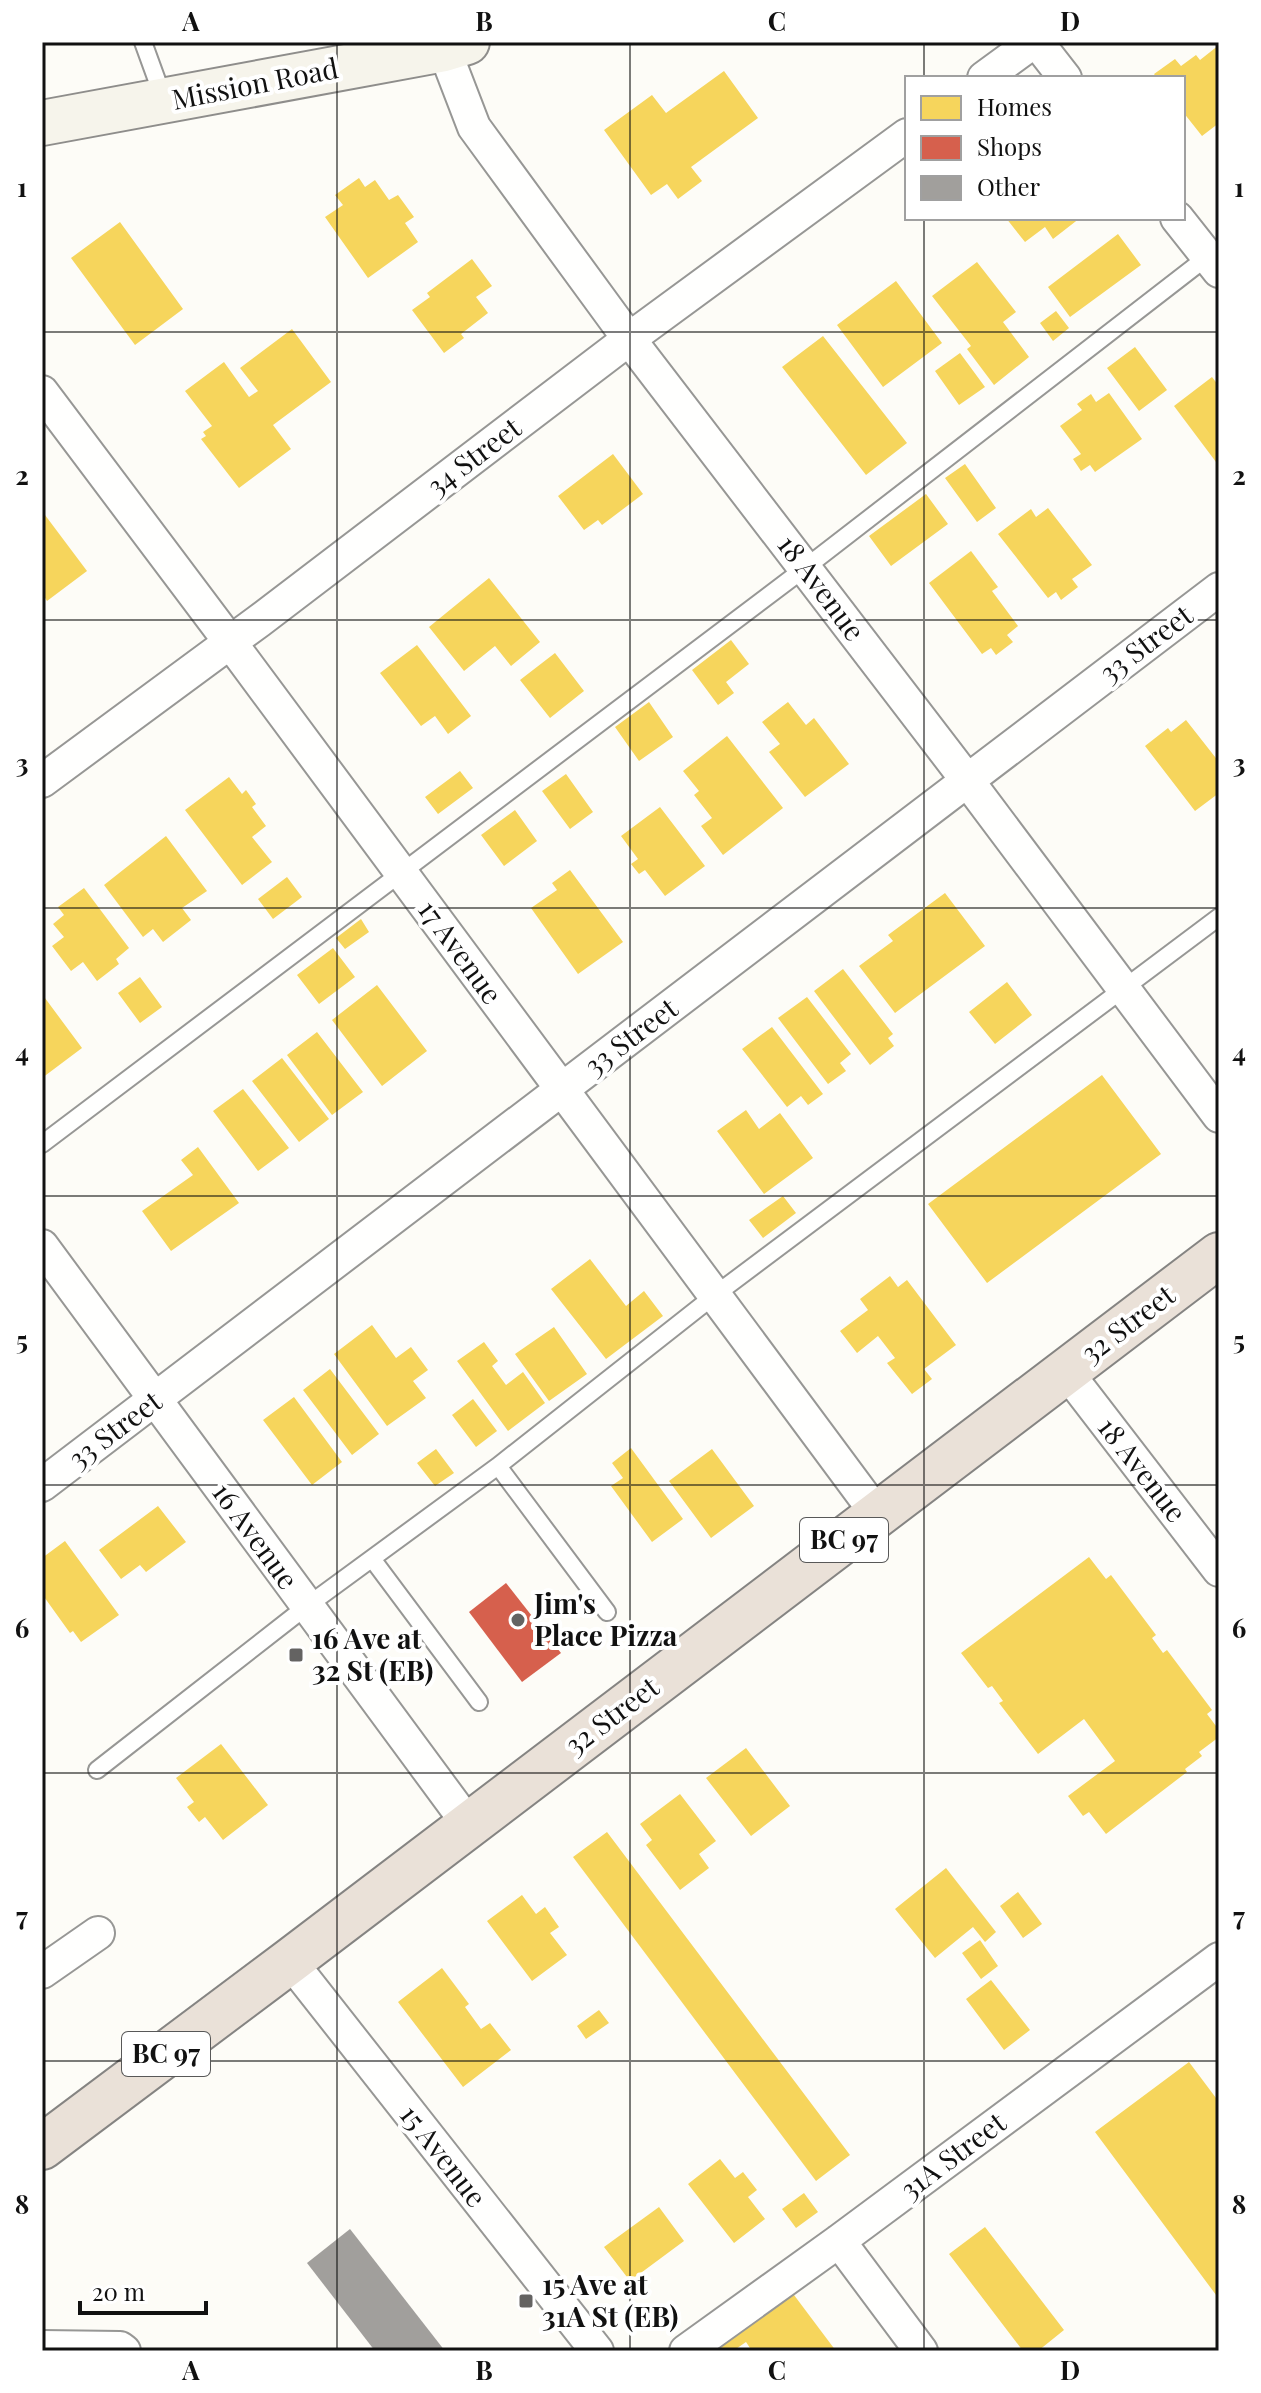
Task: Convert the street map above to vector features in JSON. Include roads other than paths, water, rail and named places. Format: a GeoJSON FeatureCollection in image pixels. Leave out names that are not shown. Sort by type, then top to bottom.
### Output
{"type":"FeatureCollection","features":[{"type":"Feature","properties":{"kind":"highway","name":"32 Street"},"geometry":{"type":"LineString","coordinates":[[42,2147],[1219,1255]]}},
{"type":"Feature","properties":{"kind":"street"},"geometry":{"type":"LineString","coordinates":[[987,76],[1035,42],[1063,76]]}},
{"type":"Feature","properties":{"kind":"street","name":"Mission Road"},"geometry":{"type":"LineString","coordinates":[[42,123],[455,45]]}},
{"type":"Feature","properties":{"kind":"street","name":"18 Avenue"},"geometry":{"type":"LineString","coordinates":[[455,45],[474,127],[629,339],[967,780],[1219,1116]]}},
{"type":"Feature","properties":{"kind":"street","name":"34 Street"},"geometry":{"type":"LineString","coordinates":[[42,781],[629,339],[905,136]]}},
{"type":"Feature","properties":{"kind":"street"},"geometry":{"type":"LineString","coordinates":[[1179,220],[1215,258]]}},
{"type":"Feature","properties":{"kind":"street","name":"17 Avenue"},"geometry":{"type":"LineString","coordinates":[[42,392],[562,1090],[719,1293],[877,1514]]}},
{"type":"Feature","properties":{"kind":"street","name":"33 Street"},"geometry":{"type":"LineString","coordinates":[[42,1485],[1219,589]]}},
{"type":"Feature","properties":{"kind":"street","name":"16 Avenue"},"geometry":{"type":"LineString","coordinates":[[42,1246],[469,1825]]}},
{"type":"Feature","properties":{"kind":"street","name":"18 Avenue"},"geometry":{"type":"LineString","coordinates":[[1065,1370],[1219,1570]]}},
{"type":"Feature","properties":{"kind":"street"},"geometry":{"type":"LineString","coordinates":[[42,1972],[98,1933]]}},
{"type":"Feature","properties":{"kind":"street","name":"31A Street"},"geometry":{"type":"LineString","coordinates":[[686,2351],[1219,1959]]}},
{"type":"Feature","properties":{"kind":"street","name":"15 Avenue"},"geometry":{"type":"LineString","coordinates":[[290,1961],[597,2351]]}},
{"type":"Feature","properties":{"kind":"street"},"geometry":{"type":"LineString","coordinates":[[839,2241],[921,2351]]}},
{"type":"Feature","properties":{"kind":"street"},"geometry":{"type":"LineString","coordinates":[[42,2347],[120,2348],[124,2351]]}},
{"type":"Feature","properties":{"kind":"lane"},"geometry":{"type":"LineString","coordinates":[[143,42],[164,101]]}},
{"type":"Feature","properties":{"kind":"lane"},"geometry":{"type":"LineString","coordinates":[[42,1144],[1215,258]]}},
{"type":"Feature","properties":{"kind":"lane"},"geometry":{"type":"LineString","coordinates":[[97,1770],[307,1606],[498,1466],[719,1293],[1219,917]]}},
{"type":"Feature","properties":{"kind":"lane"},"geometry":{"type":"LineString","coordinates":[[498,1466],[607,1612]]}},
{"type":"Feature","properties":{"kind":"lane"},"geometry":{"type":"LineString","coordinates":[[373,1560],[479,1702]]}},
{"type":"Feature","properties":{"kind":"place","name":"Jim's Place Pizza"},"geometry":{"type":"Point","coordinates":[518,1620]}},
{"type":"Feature","properties":{"kind":"place","name":"16 Ave at 32 St (EB)"},"geometry":{"type":"Point","coordinates":[296,1655]}},
{"type":"Feature","properties":{"kind":"place","name":"15 Ave at 31A St (EB)"},"geometry":{"type":"Point","coordinates":[526,2301]}}]}
